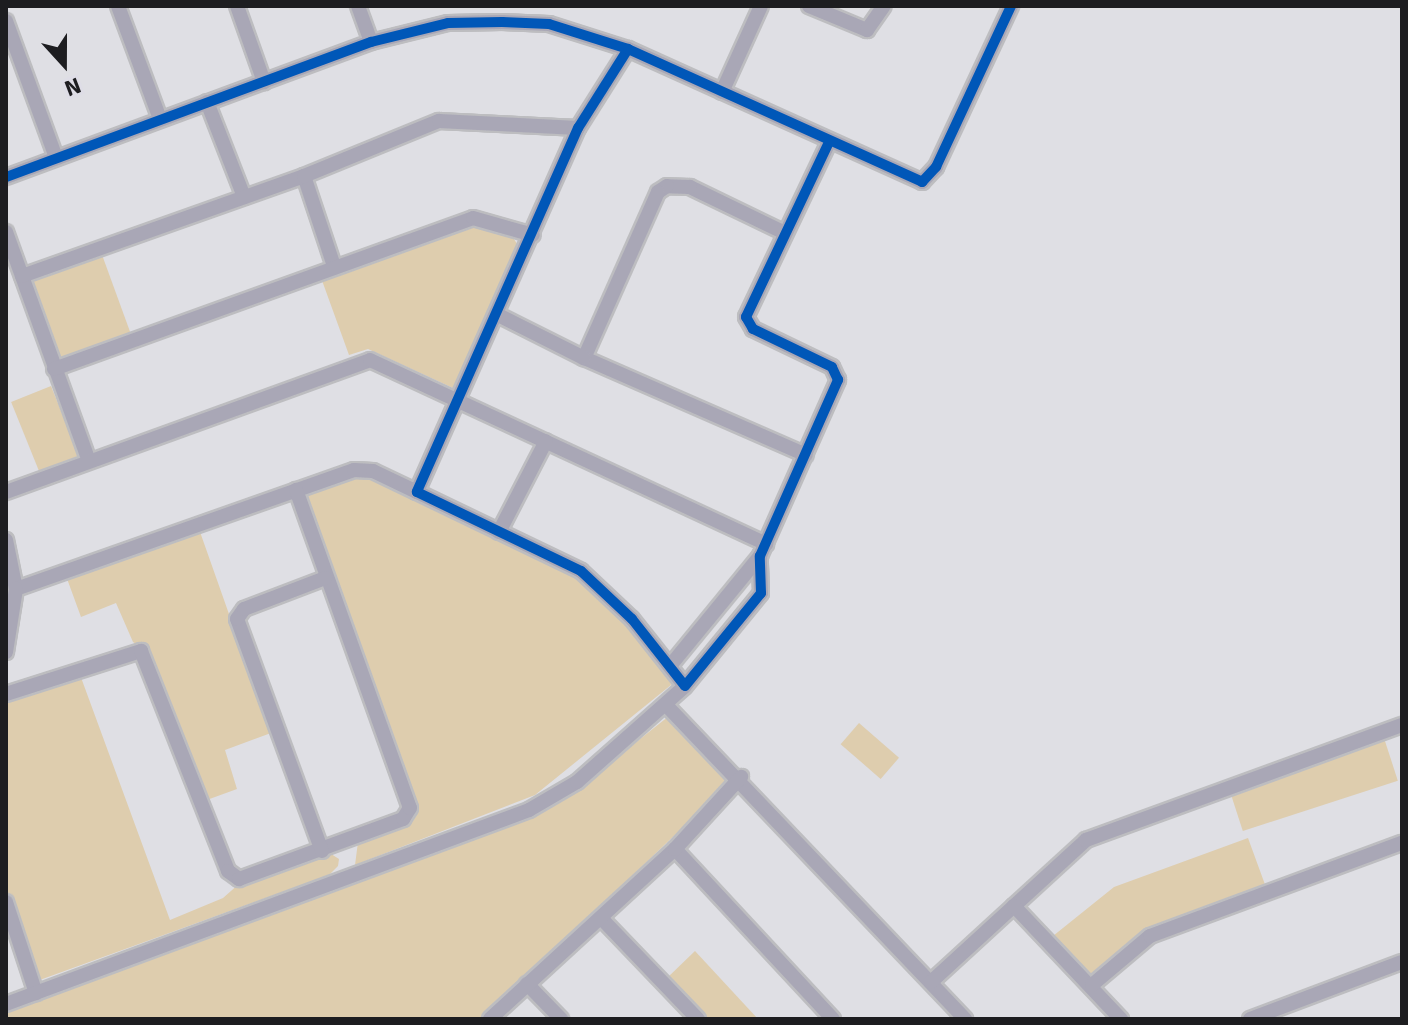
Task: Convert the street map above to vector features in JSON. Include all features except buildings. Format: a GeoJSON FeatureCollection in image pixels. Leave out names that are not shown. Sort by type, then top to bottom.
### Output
{"type":"FeatureCollection","features":[{"type":"Feature","properties":{"kind":"street"},"geometry":{"type":"LineString","coordinates":[[118,6],[160,119]]}},
{"type":"Feature","properties":{"kind":"street"},"geometry":{"type":"LineString","coordinates":[[237,6],[264,82]]}},
{"type":"Feature","properties":{"kind":"street"},"geometry":{"type":"LineString","coordinates":[[358,6],[371,42]]}},
{"type":"Feature","properties":{"kind":"street"},"geometry":{"type":"LineString","coordinates":[[502,22],[503,6]]}},
{"type":"Feature","properties":{"kind":"street"},"geometry":{"type":"LineString","coordinates":[[722,92],[761,6]]}},
{"type":"Feature","properties":{"kind":"street"},"geometry":{"type":"LineString","coordinates":[[809,6],[867,30],[884,6]]}},
{"type":"Feature","properties":{"kind":"street"},"geometry":{"type":"LineString","coordinates":[[6,177],[371,42],[448,23],[502,22],[549,24],[628,49],[912,181],[931,177],[1011,6]]}},
{"type":"Feature","properties":{"kind":"street"},"geometry":{"type":"LineString","coordinates":[[6,21],[10,48],[56,158]]}},
{"type":"Feature","properties":{"kind":"street"},"geometry":{"type":"LineString","coordinates":[[417,492],[455,398],[498,315],[578,128],[628,49]]}},
{"type":"Feature","properties":{"kind":"street"},"geometry":{"type":"LineString","coordinates":[[207,102],[244,197]]}},
{"type":"Feature","properties":{"kind":"street"},"geometry":{"type":"LineString","coordinates":[[22,276],[304,176],[439,121],[578,128]]}},
{"type":"Feature","properties":{"kind":"street"},"geometry":{"type":"LineString","coordinates":[[670,666],[763,550],[837,385],[836,371],[753,329],[746,317],[828,144]]}},
{"type":"Feature","properties":{"kind":"street"},"geometry":{"type":"LineString","coordinates":[[304,176],[334,266]]}},
{"type":"Feature","properties":{"kind":"street"},"geometry":{"type":"LineString","coordinates":[[584,358],[658,192],[667,186],[690,187],[785,233]]}},
{"type":"Feature","properties":{"kind":"street"},"geometry":{"type":"LineString","coordinates":[[54,369],[334,266],[479,217],[533,235]]}},
{"type":"Feature","properties":{"kind":"street"},"geometry":{"type":"LineString","coordinates":[[6,232],[88,458]]}},
{"type":"Feature","properties":{"kind":"street"},"geometry":{"type":"LineString","coordinates":[[498,315],[584,358],[806,455]]}},
{"type":"Feature","properties":{"kind":"street"},"geometry":{"type":"LineString","coordinates":[[6,492],[88,458],[370,360],[546,441],[763,550]]}},
{"type":"Feature","properties":{"kind":"street"},"geometry":{"type":"LineString","coordinates":[[499,532],[546,441]]}},
{"type":"Feature","properties":{"kind":"street"},"geometry":{"type":"LineString","coordinates":[[16,589],[296,490],[364,470],[417,492],[581,571],[632,619],[685,686]]}},
{"type":"Feature","properties":{"kind":"street"},"geometry":{"type":"LineString","coordinates":[[6,694],[141,651],[232,877],[247,878],[403,819],[410,808],[296,490]]}},
{"type":"Feature","properties":{"kind":"street"},"geometry":{"type":"LineString","coordinates":[[6,540],[16,589],[6,652]]}},
{"type":"Feature","properties":{"kind":"street"},"geometry":{"type":"LineString","coordinates":[[6,1004],[529,810],[577,782],[685,686],[761,593],[763,550]]}},
{"type":"Feature","properties":{"kind":"street"},"geometry":{"type":"LineString","coordinates":[[322,851],[237,619],[244,609],[325,578]]}},
{"type":"Feature","properties":{"kind":"street"},"geometry":{"type":"LineString","coordinates":[[666,705],[741,777],[965,1019]]}},
{"type":"Feature","properties":{"kind":"street"},"geometry":{"type":"LineString","coordinates":[[931,982],[1086,840],[1402,725]]}},
{"type":"Feature","properties":{"kind":"street"},"geometry":{"type":"LineString","coordinates":[[490,1019],[675,849],[741,777]]}},
{"type":"Feature","properties":{"kind":"street"},"geometry":{"type":"LineString","coordinates":[[1092,985],[1150,936],[1402,843]]}},
{"type":"Feature","properties":{"kind":"street"},"geometry":{"type":"LineString","coordinates":[[675,849],[833,1019]]}},
{"type":"Feature","properties":{"kind":"street"},"geometry":{"type":"LineString","coordinates":[[6,902],[36,993]]}},
{"type":"Feature","properties":{"kind":"street"},"geometry":{"type":"LineString","coordinates":[[1014,906],[1121,1019]]}},
{"type":"Feature","properties":{"kind":"street"},"geometry":{"type":"LineString","coordinates":[[601,918],[698,1019]]}},
{"type":"Feature","properties":{"kind":"street"},"geometry":{"type":"LineString","coordinates":[[1250,1019],[1402,962]]}},
{"type":"Feature","properties":{"kind":"street"},"geometry":{"type":"LineString","coordinates":[[527,984],[561,1019]]}},
{"type":"Feature","properties":{"kind":"shaded area"},"geometry":{"type":"Polygon","coordinates":[[[472,223],[512,236],[519,247],[453,388],[368,349],[349,355],[320,275],[472,223]]]}},
{"type":"Feature","properties":{"kind":"shaded area"},"geometry":{"type":"Polygon","coordinates":[[[101,252],[132,337],[59,363],[29,278],[101,252]]]}},
{"type":"Feature","properties":{"kind":"shaded area"},"geometry":{"type":"Polygon","coordinates":[[[51,386],[79,456],[40,473],[11,402],[51,386]]]}},
{"type":"Feature","properties":{"kind":"shaded area"},"geometry":{"type":"Polygon","coordinates":[[[372,473],[580,572],[668,669],[671,685],[535,795],[355,865],[358,842],[409,817],[299,492],[372,473]]]}},
{"type":"Feature","properties":{"kind":"shaded area"},"geometry":{"type":"Polygon","coordinates":[[[199,529],[271,733],[225,750],[237,789],[204,801],[149,652],[133,642],[116,603],[81,617],[66,576],[199,529]]]}},
{"type":"Feature","properties":{"kind":"shaded area"},"geometry":{"type":"Polygon","coordinates":[[[79,672],[170,920],[223,898],[240,883],[328,852],[339,859],[338,866],[329,875],[37,981],[6,889],[6,699],[79,672]]]}},
{"type":"Feature","properties":{"kind":"shaded area"},"geometry":{"type":"Polygon","coordinates":[[[669,716],[728,774],[729,783],[483,1019],[6,1019],[6,1008],[530,814],[581,786],[669,716]]]}},
{"type":"Feature","properties":{"kind":"shaded area"},"geometry":{"type":"Polygon","coordinates":[[[859,723],[899,758],[881,779],[841,744],[859,723]]]}},
{"type":"Feature","properties":{"kind":"shaded area"},"geometry":{"type":"Polygon","coordinates":[[[1383,735],[1398,781],[1243,831],[1228,785],[1383,735]]]}},
{"type":"Feature","properties":{"kind":"shaded area"},"geometry":{"type":"Polygon","coordinates":[[[1248,838],[1267,890],[1162,927],[1092,981],[1053,936],[1114,887],[1248,838]]]}},
{"type":"Feature","properties":{"kind":"shaded area"},"geometry":{"type":"Polygon","coordinates":[[[695,951],[758,1019],[705,1019],[666,979],[695,951]]]}},
{"type":"Feature","properties":{"kind":"cycle path"},"geometry":{"type":"LineString","coordinates":[[6,177],[371,42],[448,23],[502,22],[549,24],[628,49],[922,182],[936,167],[1011,6]]}},
{"type":"Feature","properties":{"kind":"cycle path"},"geometry":{"type":"LineString","coordinates":[[628,49],[578,128],[417,492],[581,571],[632,619],[685,686],[761,593],[760,556],[838,380],[832,367],[753,329],[746,317],[828,144]]}}]}
